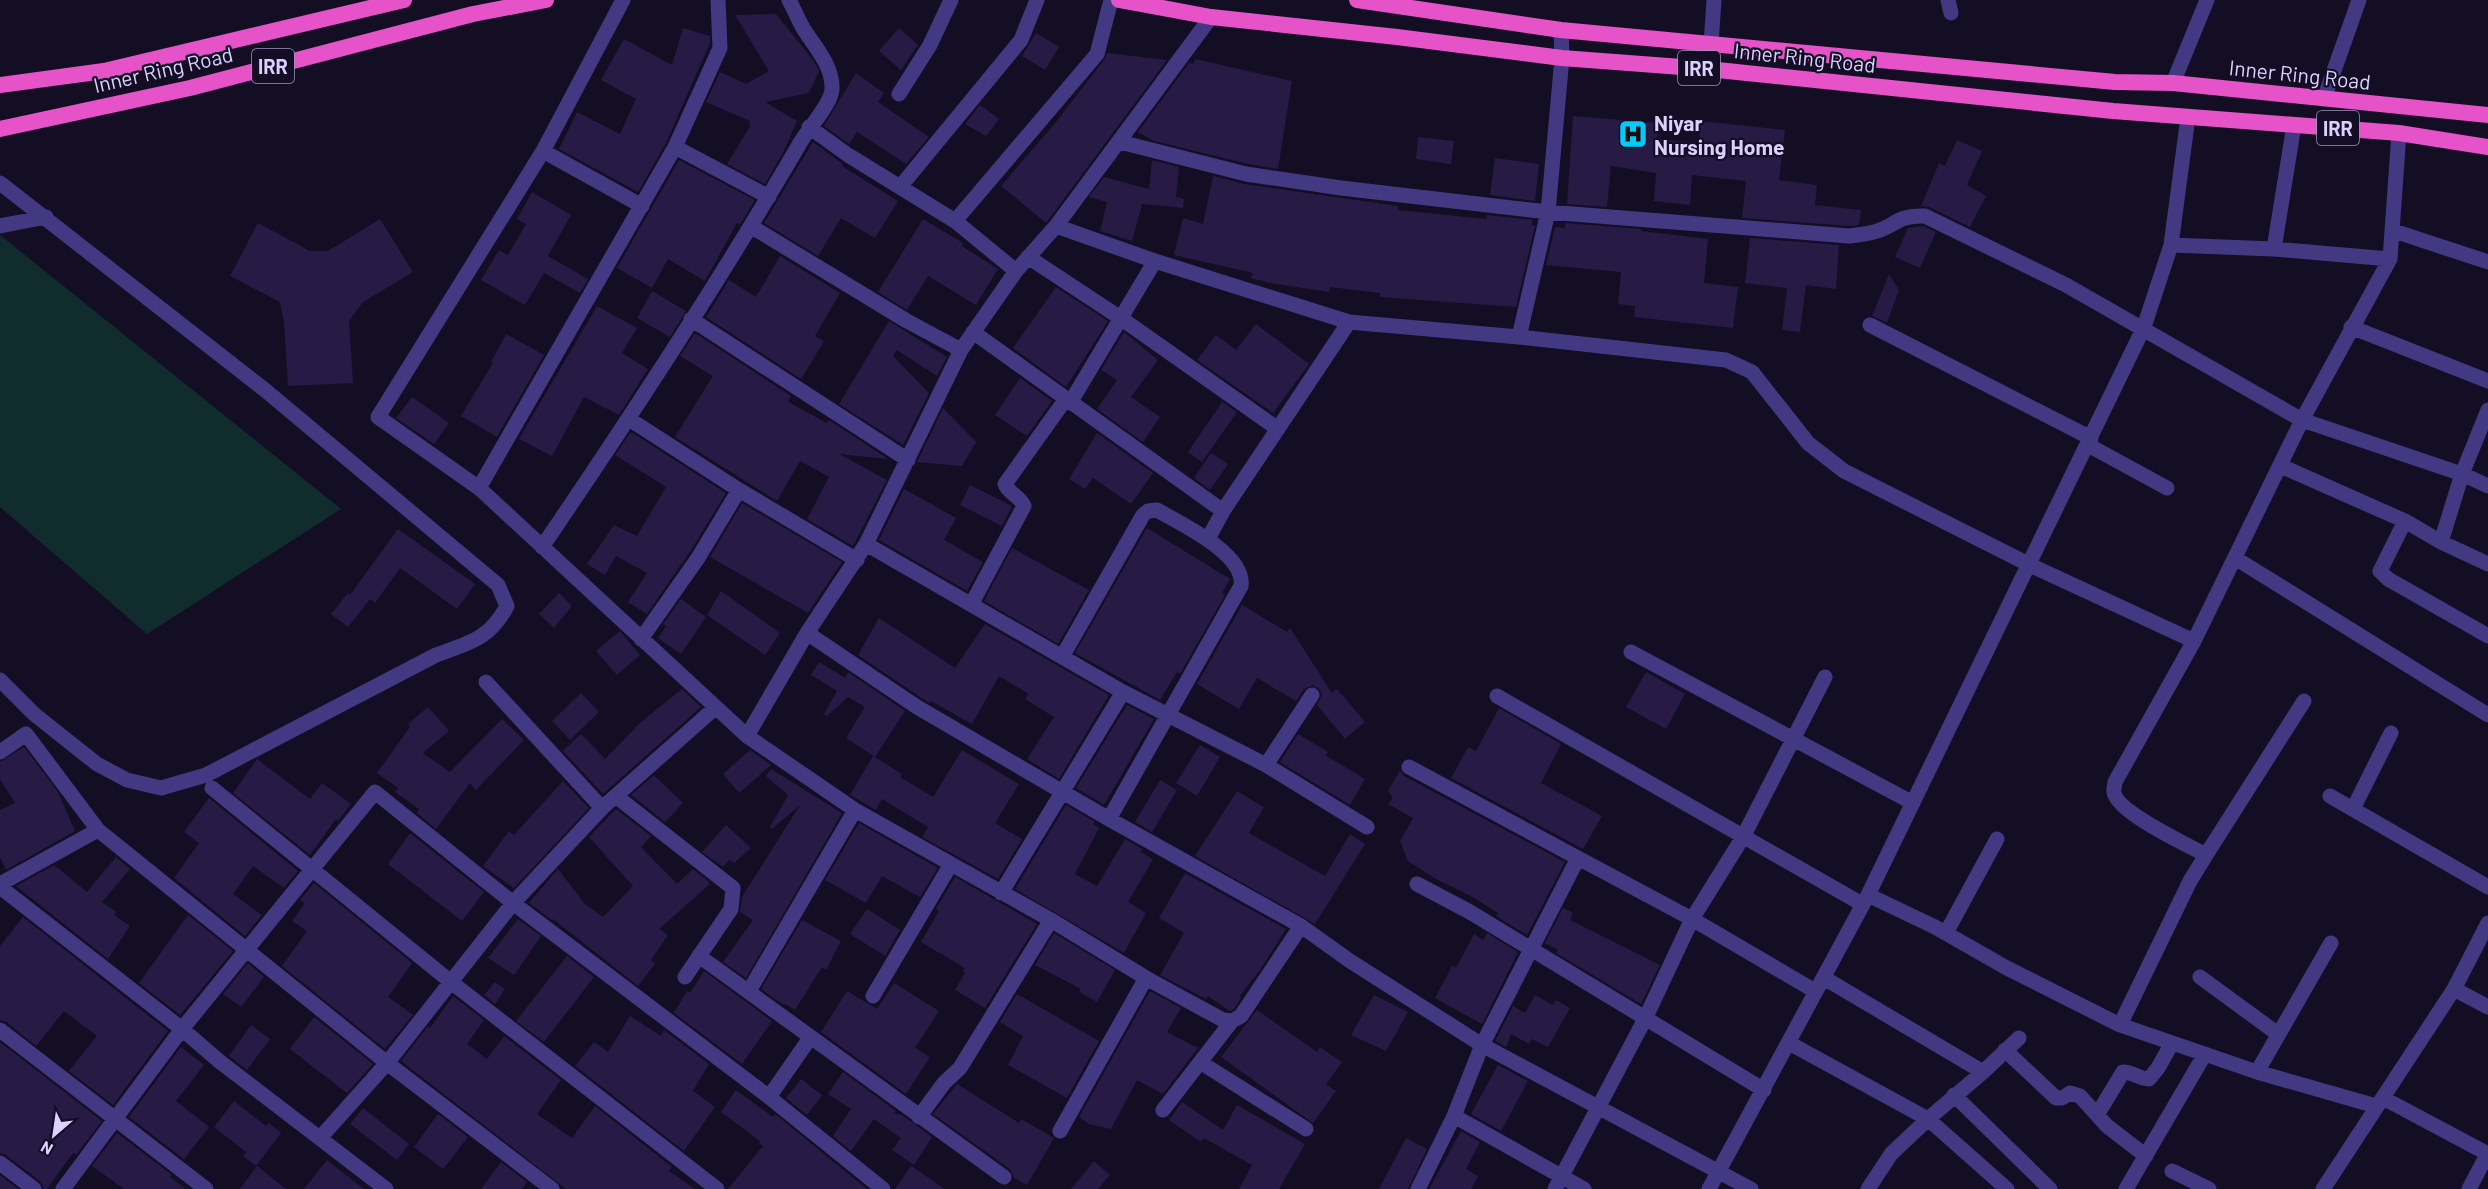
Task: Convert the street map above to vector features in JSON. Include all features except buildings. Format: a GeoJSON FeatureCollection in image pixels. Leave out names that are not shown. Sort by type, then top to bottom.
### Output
{"type":"FeatureCollection","features":[{"type":"Feature","properties":{"kind":"highway","name":"Inner Ring Road"},"geometry":{"type":"LineString","coordinates":[[0,85],[104,71],[404,0]]}},
{"type":"Feature","properties":{"kind":"highway","name":"Inner Ring Road"},"geometry":{"type":"LineString","coordinates":[[0,129],[190,88],[473,14],[546,0]]}},
{"type":"Feature","properties":{"kind":"highway","name":"Inner Ring Road"},"geometry":{"type":"LineString","coordinates":[[1119,0],[1211,17],[1562,58],[1651,63],[2113,111],[2399,133],[2488,147]]}},
{"type":"Feature","properties":{"kind":"highway","name":"Inner Ring Road"},"geometry":{"type":"LineString","coordinates":[[1357,0],[1561,30],[2115,82],[2173,83],[2488,115]]}},
{"type":"Feature","properties":{"kind":"street"},"geometry":{"type":"LineString","coordinates":[[623,0],[543,151],[378,417],[479,488],[747,736],[855,810],[1051,920],[1146,978],[1223,1020],[1232,1021]]}},
{"type":"Feature","properties":{"kind":"street"},"geometry":{"type":"LineString","coordinates":[[479,488],[675,147],[720,48],[718,0]]}},
{"type":"Feature","properties":{"kind":"street"},"geometry":{"type":"LineString","coordinates":[[542,547],[629,419],[752,227],[809,127],[829,101],[832,84],[829,69],[802,27],[789,0]]}},
{"type":"Feature","properties":{"kind":"street"},"geometry":{"type":"LineString","coordinates":[[899,94],[930,45],[951,0]]}},
{"type":"Feature","properties":{"kind":"street"},"geometry":{"type":"LineString","coordinates":[[900,187],[1021,40],[1037,0]]}},
{"type":"Feature","properties":{"kind":"street"},"geometry":{"type":"LineString","coordinates":[[955,221],[1097,54],[1111,0]]}},
{"type":"Feature","properties":{"kind":"street"},"geometry":{"type":"LineString","coordinates":[[1711,44],[1714,0]]}},
{"type":"Feature","properties":{"kind":"street"},"geometry":{"type":"LineString","coordinates":[[2173,83],[2206,0]]}},
{"type":"Feature","properties":{"kind":"street"},"geometry":{"type":"LineString","coordinates":[[2324,99],[2359,0]]}},
{"type":"Feature","properties":{"kind":"street"},"geometry":{"type":"LineString","coordinates":[[747,736],[807,633],[866,544],[961,350],[1016,271],[1056,226],[1211,17]]}},
{"type":"Feature","properties":{"kind":"street"},"geometry":{"type":"LineString","coordinates":[[1519,337],[1548,212],[1562,58],[1561,30]]}},
{"type":"Feature","properties":{"kind":"street"},"geometry":{"type":"LineString","coordinates":[[1709,1189],[1865,900],[2144,327],[2171,245],[2188,117]]}},
{"type":"Feature","properties":{"kind":"street"},"geometry":{"type":"LineString","coordinates":[[2274,249],[2294,125]]}},
{"type":"Feature","properties":{"kind":"street"},"geometry":{"type":"LineString","coordinates":[[809,127],[848,155],[955,221],[1016,271]]}},
{"type":"Feature","properties":{"kind":"street"},"geometry":{"type":"LineString","coordinates":[[2206,855],[2132,813],[2118,800],[2114,792],[2115,783],[2194,641],[2302,420],[2390,259],[2394,231],[2399,133]]}},
{"type":"Feature","properties":{"kind":"street"},"geometry":{"type":"LineString","coordinates":[[1120,142],[1246,174],[1341,188],[1548,212],[1849,236],[1876,232],[1897,219],[1911,215],[1925,216],[2066,285],[2144,327],[2302,420],[2462,474],[2488,486]]}},
{"type":"Feature","properties":{"kind":"street"},"geometry":{"type":"LineString","coordinates":[[675,147],[769,197]]}},
{"type":"Feature","properties":{"kind":"street"},"geometry":{"type":"LineString","coordinates":[[543,151],[642,206]]}},
{"type":"Feature","properties":{"kind":"street"},"geometry":{"type":"LineString","coordinates":[[0,183],[265,390],[498,585],[507,606],[491,631],[468,644],[436,655],[206,775],[161,788],[127,780],[97,764],[34,714],[0,680]]}},
{"type":"Feature","properties":{"kind":"street"},"geometry":{"type":"LineString","coordinates":[[0,226],[46,217]]}},
{"type":"Feature","properties":{"kind":"street"},"geometry":{"type":"LineString","coordinates":[[1056,226],[1155,261],[1348,322],[1519,337],[1726,360],[1752,372],[1809,443],[1844,471],[2030,565],[2194,641]]}},
{"type":"Feature","properties":{"kind":"street"},"geometry":{"type":"LineString","coordinates":[[752,227],[907,321],[961,350]]}},
{"type":"Feature","properties":{"kind":"street"},"geometry":{"type":"LineString","coordinates":[[2394,231],[2488,262]]}},
{"type":"Feature","properties":{"kind":"street"},"geometry":{"type":"LineString","coordinates":[[2171,245],[2274,249],[2390,259]]}},
{"type":"Feature","properties":{"kind":"street"},"geometry":{"type":"LineString","coordinates":[[1028,257],[1122,319],[1278,429]]}},
{"type":"Feature","properties":{"kind":"street"},"geometry":{"type":"LineString","coordinates":[[972,603],[1024,506],[1021,499],[1007,489],[1005,484],[1067,401],[1122,319],[1155,261]]}},
{"type":"Feature","properties":{"kind":"street"},"geometry":{"type":"LineString","coordinates":[[691,320],[908,460]]}},
{"type":"Feature","properties":{"kind":"street"},"geometry":{"type":"LineString","coordinates":[[1208,539],[1223,511],[1348,322]]}},
{"type":"Feature","properties":{"kind":"street"},"geometry":{"type":"LineString","coordinates":[[1870,325],[2089,441],[2167,488]]}},
{"type":"Feature","properties":{"kind":"street"},"geometry":{"type":"LineString","coordinates":[[2351,327],[2488,381]]}},
{"type":"Feature","properties":{"kind":"street"},"geometry":{"type":"LineString","coordinates":[[973,332],[1223,511]]}},
{"type":"Feature","properties":{"kind":"street"},"geometry":{"type":"LineString","coordinates":[[2441,542],[2462,474],[2488,410]]}},
{"type":"Feature","properties":{"kind":"street"},"geometry":{"type":"LineString","coordinates":[[629,419],[739,490],[857,560]]}},
{"type":"Feature","properties":{"kind":"street"},"geometry":{"type":"LineString","coordinates":[[2281,466],[2405,521],[2441,542],[2488,564]]}},
{"type":"Feature","properties":{"kind":"street"},"geometry":{"type":"LineString","coordinates":[[641,639],[698,558],[739,490]]}},
{"type":"Feature","properties":{"kind":"street"},"geometry":{"type":"LineString","coordinates":[[1062,657],[1143,515],[1148,511],[1157,510],[1208,539],[1238,566],[1242,577],[1241,586],[1109,819]]}},
{"type":"Feature","properties":{"kind":"street"},"geometry":{"type":"LineString","coordinates":[[2405,521],[2380,571],[2388,579],[2488,636]]}},
{"type":"Feature","properties":{"kind":"street"},"geometry":{"type":"LineString","coordinates":[[866,544],[1123,692],[1266,765],[1367,827]]}},
{"type":"Feature","properties":{"kind":"street"},"geometry":{"type":"LineString","coordinates":[[2235,558],[2488,715]]}},
{"type":"Feature","properties":{"kind":"street"},"geometry":{"type":"LineString","coordinates":[[807,633],[917,706],[1109,819],[1301,926],[1350,961],[1482,1045],[1751,1189]]}},
{"type":"Feature","properties":{"kind":"street"},"geometry":{"type":"LineString","coordinates":[[1631,652],[1913,803]]}},
{"type":"Feature","properties":{"kind":"street"},"geometry":{"type":"LineString","coordinates":[[1558,1183],[1596,1107],[1645,1018],[1692,920],[1743,837],[1825,677]]}},
{"type":"Feature","properties":{"kind":"street"},"geometry":{"type":"LineString","coordinates":[[486,682],[602,808]]}},
{"type":"Feature","properties":{"kind":"street"},"geometry":{"type":"LineString","coordinates":[[1001,893],[1123,692]]}},
{"type":"Feature","properties":{"kind":"street"},"geometry":{"type":"LineString","coordinates":[[1266,765],[1312,695]]}},
{"type":"Feature","properties":{"kind":"street"},"geometry":{"type":"LineString","coordinates":[[1497,696],[1743,837],[1865,900],[1946,933],[2005,967],[2120,1025],[2257,1072],[2380,1102],[2488,1154],[2469,1189]]}},
{"type":"Feature","properties":{"kind":"street"},"geometry":{"type":"LineString","coordinates":[[2120,1025],[2190,881],[2304,701]]}},
{"type":"Feature","properties":{"kind":"street"},"geometry":{"type":"LineString","coordinates":[[320,1138],[387,1063],[513,903],[602,808],[715,708]]}},
{"type":"Feature","properties":{"kind":"street"},"geometry":{"type":"LineString","coordinates":[[2353,809],[2391,733]]}},
{"type":"Feature","properties":{"kind":"street"},"geometry":{"type":"LineString","coordinates":[[0,752],[26,734],[98,830],[387,1063],[552,1189]]}},
{"type":"Feature","properties":{"kind":"street"},"geometry":{"type":"LineString","coordinates":[[1409,767],[1692,920],[1815,992]]}},
{"type":"Feature","properties":{"kind":"street"},"geometry":{"type":"LineString","coordinates":[[212,788],[451,982],[717,1189]]}},
{"type":"Feature","properties":{"kind":"street"},"geometry":{"type":"LineString","coordinates":[[63,1189],[182,1029],[375,792],[513,903],[769,1097],[883,1189]]}},
{"type":"Feature","properties":{"kind":"street"},"geometry":{"type":"LineString","coordinates":[[617,796],[733,888],[731,909],[685,976]]}},
{"type":"Feature","properties":{"kind":"street"},"geometry":{"type":"LineString","coordinates":[[2330,796],[2488,887]]}},
{"type":"Feature","properties":{"kind":"street"},"geometry":{"type":"LineString","coordinates":[[748,991],[855,810]]}},
{"type":"Feature","properties":{"kind":"street"},"geometry":{"type":"LineString","coordinates":[[98,830],[0,885],[219,1061],[386,1189]]}},
{"type":"Feature","properties":{"kind":"street"},"geometry":{"type":"LineString","coordinates":[[1946,933],[1997,839]]}},
{"type":"Feature","properties":{"kind":"street"},"geometry":{"type":"LineString","coordinates":[[1422,1188],[1482,1045],[1533,950],[1578,858]]}},
{"type":"Feature","properties":{"kind":"street"},"geometry":{"type":"LineString","coordinates":[[873,996],[951,864]]}},
{"type":"Feature","properties":{"kind":"street"},"geometry":{"type":"LineString","coordinates":[[1416,884],[1470,912],[1764,1090]]}},
{"type":"Feature","properties":{"kind":"street"},"geometry":{"type":"LineString","coordinates":[[919,1117],[944,1083],[960,1068],[1051,920]]}},
{"type":"Feature","properties":{"kind":"street"},"geometry":{"type":"LineString","coordinates":[[2323,1189],[2454,989],[2488,923]]}},
{"type":"Feature","properties":{"kind":"street"},"geometry":{"type":"LineString","coordinates":[[1163,1110],[1232,1021],[1241,1016],[1301,926]]}},
{"type":"Feature","properties":{"kind":"street"},"geometry":{"type":"LineString","coordinates":[[2257,1072],[2331,943]]}},
{"type":"Feature","properties":{"kind":"street"},"geometry":{"type":"LineString","coordinates":[[699,956],[1004,1177]]}},
{"type":"Feature","properties":{"kind":"street"},"geometry":{"type":"LineString","coordinates":[[2200,977],[2278,1034]]}},
{"type":"Feature","properties":{"kind":"street"},"geometry":{"type":"LineString","coordinates":[[1060,1131],[1146,978]]}},
{"type":"Feature","properties":{"kind":"street"},"geometry":{"type":"LineString","coordinates":[[1824,978],[1983,1072]]}},
{"type":"Feature","properties":{"kind":"street"},"geometry":{"type":"LineString","coordinates":[[2454,989],[2488,1007]]}},
{"type":"Feature","properties":{"kind":"street"},"geometry":{"type":"LineString","coordinates":[[0,1030],[206,1189]]}},
{"type":"Feature","properties":{"kind":"street"},"geometry":{"type":"LineString","coordinates":[[769,1097],[810,1038]]}},
{"type":"Feature","properties":{"kind":"street"},"geometry":{"type":"LineString","coordinates":[[1868,1189],[1891,1154],[2019,1038]]}},
{"type":"Feature","properties":{"kind":"street"},"geometry":{"type":"LineString","coordinates":[[1789,1043],[1928,1119],[2003,1188]]}},
{"type":"Feature","properties":{"kind":"street"},"geometry":{"type":"LineString","coordinates":[[2097,1115],[2123,1072],[2130,1072],[2143,1079],[2149,1079],[2172,1043]]}},
{"type":"Feature","properties":{"kind":"street"},"geometry":{"type":"LineString","coordinates":[[2005,1050],[2056,1098],[2076,1093],[2107,1126],[2146,1156]]}},
{"type":"Feature","properties":{"kind":"street"},"geometry":{"type":"LineString","coordinates":[[2126,1189],[2205,1054]]}},
{"type":"Feature","properties":{"kind":"street"},"geometry":{"type":"LineString","coordinates":[[1200,1062],[1306,1129]]}},
{"type":"Feature","properties":{"kind":"street"},"geometry":{"type":"LineString","coordinates":[[1954,1095],[2050,1189]]}},
{"type":"Feature","properties":{"kind":"street"},"geometry":{"type":"LineString","coordinates":[[1454,1116],[1558,1183],[1584,1189]]}},
{"type":"Feature","properties":{"kind":"street"},"geometry":{"type":"LineString","coordinates":[[0,1163],[34,1189]]}},
{"type":"Feature","properties":{"kind":"street"},"geometry":{"type":"LineString","coordinates":[[2172,1171],[2209,1189]]}},
{"type":"Feature","properties":{"kind":"green space"},"geometry":{"type":"Polygon","coordinates":[[[0,235],[341,509],[147,634],[0,507],[0,235]]]}},
{"type":"Feature","properties":{"kind":"place","name":"Niyar Nursing Home"},"geometry":{"type":"Point","coordinates":[1633,134]}}]}
